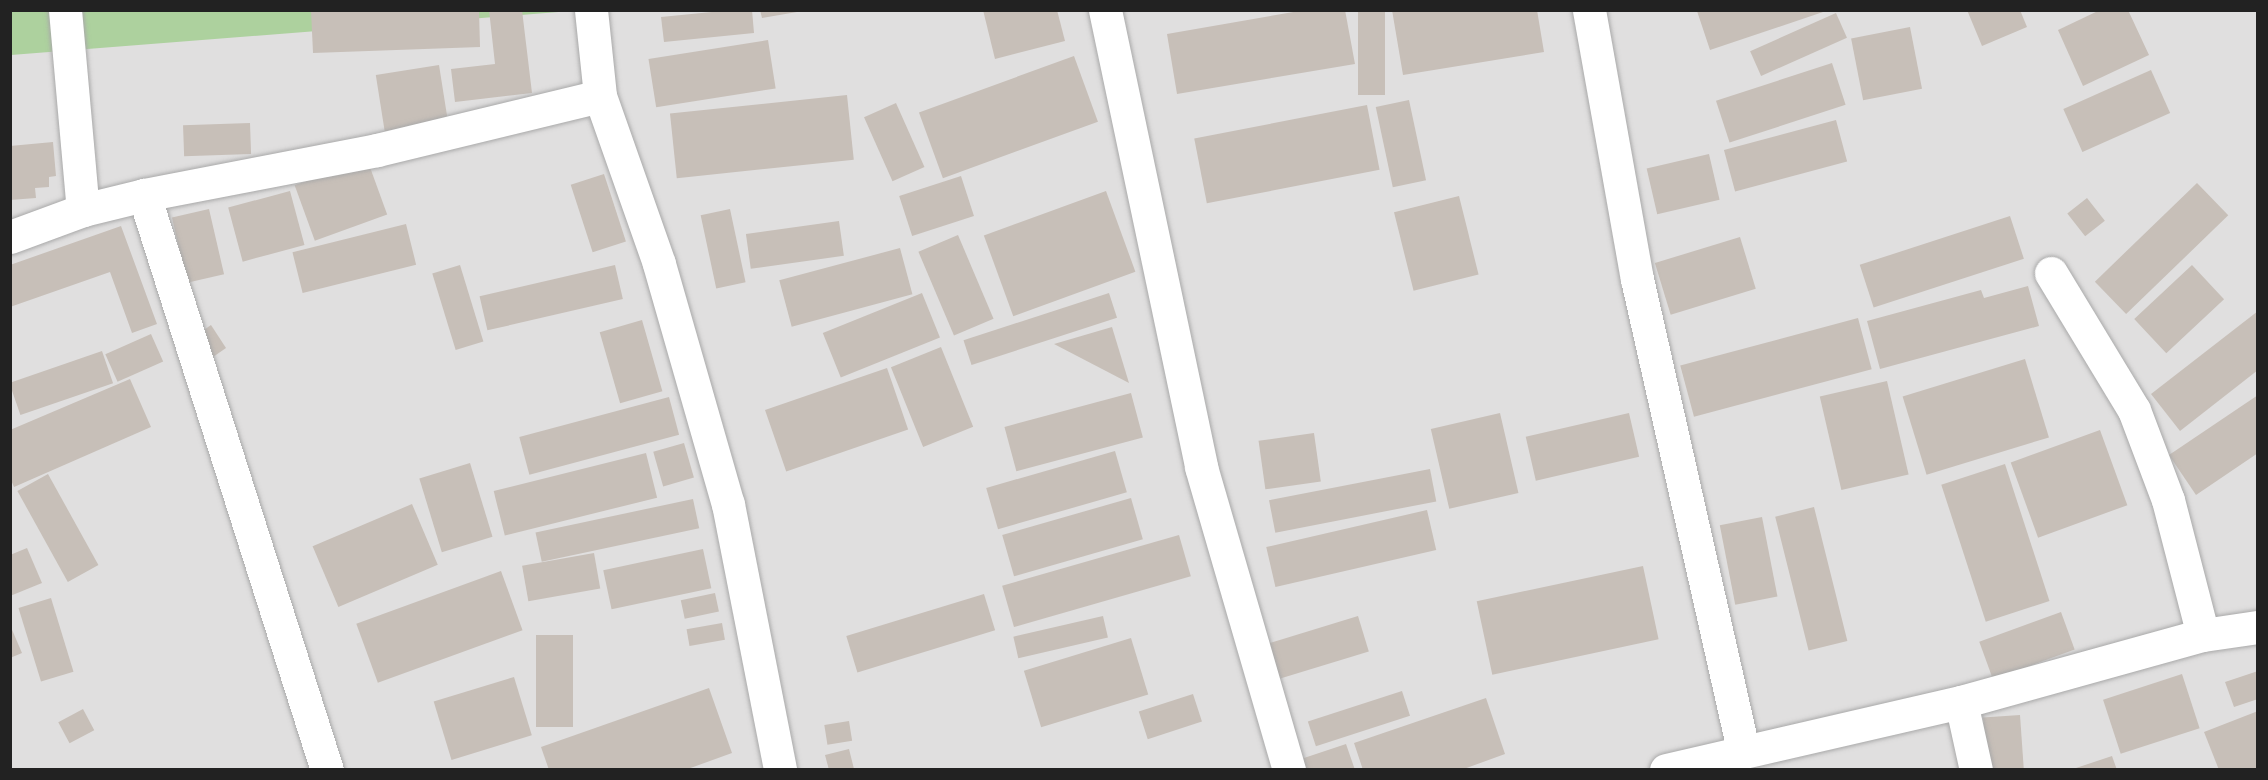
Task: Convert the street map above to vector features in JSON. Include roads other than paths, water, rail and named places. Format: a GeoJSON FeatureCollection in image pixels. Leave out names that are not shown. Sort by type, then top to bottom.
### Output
{"type":"FeatureCollection","features":[{"type":"Feature","properties":{"kind":"street"},"geometry":{"type":"LineString","coordinates":[[65,10],[83,210]]}},
{"type":"Feature","properties":{"kind":"street"},"geometry":{"type":"LineString","coordinates":[[591,10],[600,96],[659,264],[728,504],[780,770]]}},
{"type":"Feature","properties":{"kind":"street"},"geometry":{"type":"LineString","coordinates":[[1105,10],[1201,467],[1289,770]]}},
{"type":"Feature","properties":{"kind":"street"},"geometry":{"type":"LineString","coordinates":[[1589,10],[1637,279],[1743,750]]}},
{"type":"Feature","properties":{"kind":"street"},"geometry":{"type":"LineString","coordinates":[[10,237],[83,210],[144,195],[377,150],[600,96]]}},
{"type":"Feature","properties":{"kind":"street"},"geometry":{"type":"LineString","coordinates":[[144,195],[327,770]]}},
{"type":"Feature","properties":{"kind":"street"},"geometry":{"type":"LineString","coordinates":[[2051,273],[2134,410],[2168,500],[2203,635]]}},
{"type":"Feature","properties":{"kind":"street"},"geometry":{"type":"LineString","coordinates":[[1666,770],[1743,750],[1961,702],[2203,635],[2258,627]]}},
{"type":"Feature","properties":{"kind":"street"},"geometry":{"type":"LineString","coordinates":[[1961,702],[1976,770]]}}]}
